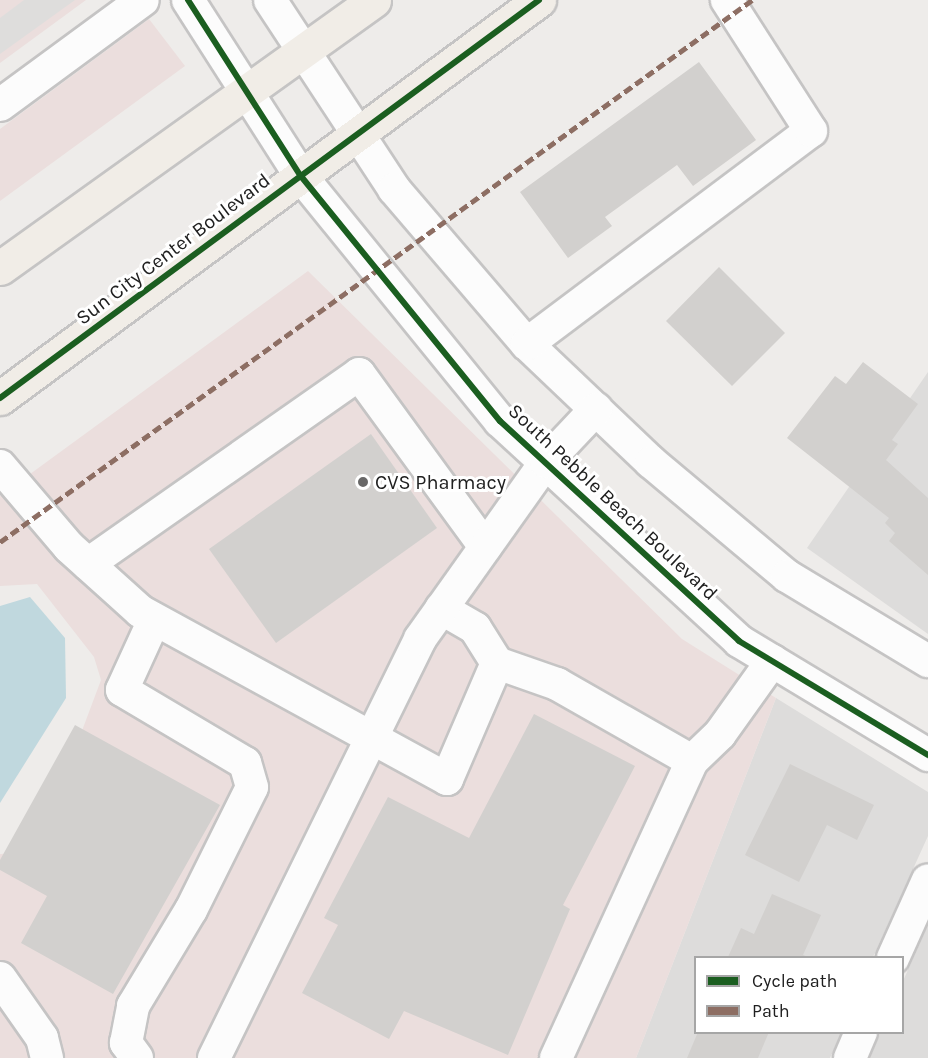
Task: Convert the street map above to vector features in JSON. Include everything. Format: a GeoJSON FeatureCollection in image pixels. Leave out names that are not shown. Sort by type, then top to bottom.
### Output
{"type":"FeatureCollection","features":[{"type":"Feature","properties":{"kind":"main road"},"geometry":{"type":"LineString","coordinates":[[0,268],[246,95],[374,0]]}},
{"type":"Feature","properties":{"kind":"main road","name":"Sun City Center Boulevard"},"geometry":{"type":"LineString","coordinates":[[0,398],[539,0]]}},
{"type":"Feature","properties":{"kind":"street"},"geometry":{"type":"LineString","coordinates":[[0,105],[143,0]]}},
{"type":"Feature","properties":{"kind":"street","name":"South Pebble Beach Boulevard"},"geometry":{"type":"LineString","coordinates":[[188,0],[246,95],[300,175],[500,421],[546,462],[600,518],[739,641],[928,755]]}},
{"type":"Feature","properties":{"kind":"street"},"geometry":{"type":"LineString","coordinates":[[270,0],[401,198],[527,344],[596,409],[787,576],[928,662]]}},
{"type":"Feature","properties":{"kind":"street"},"geometry":{"type":"LineString","coordinates":[[527,344],[811,130],[727,0]]}},
{"type":"Feature","properties":{"kind":"street"},"geometry":{"type":"LineString","coordinates":[[88,564],[359,374],[485,547]]}},
{"type":"Feature","properties":{"kind":"street"},"geometry":{"type":"LineString","coordinates":[[224,1057],[370,740],[441,608],[546,462],[596,409]]}},
{"type":"Feature","properties":{"kind":"street"},"geometry":{"type":"LineString","coordinates":[[0,466],[88,564],[154,620],[370,740],[447,779],[497,663]]}},
{"type":"Feature","properties":{"kind":"street"},"geometry":{"type":"LineString","coordinates":[[441,608],[475,628],[497,663],[557,684],[692,761]]}},
{"type":"Feature","properties":{"kind":"street"},"geometry":{"type":"LineString","coordinates":[[137,1058],[126,1043],[133,1006],[191,910],[252,787],[245,763],[122,690],[154,620]]}},
{"type":"Feature","properties":{"kind":"street"},"geometry":{"type":"LineString","coordinates":[[556,1058],[692,761],[720,734],[772,661]]}},
{"type":"Feature","properties":{"kind":"street"},"geometry":{"type":"LineString","coordinates":[[893,956],[928,880]]}},
{"type":"Feature","properties":{"kind":"street"},"geometry":{"type":"LineString","coordinates":[[0,978],[42,1038],[47,1058]]}},
{"type":"Feature","properties":{"kind":"street"},"geometry":{"type":"LineString","coordinates":[[850,1058],[860,1034]]}},
{"type":"Feature","properties":{"kind":"shaded area"},"geometry":{"type":"Polygon","coordinates":[[[0,0],[86,0],[0,63],[0,0]]]}},
{"type":"Feature","properties":{"kind":"shaded area"},"geometry":{"type":"Polygon","coordinates":[[[24,0],[75,0],[0,54],[0,18],[24,0]]]}},
{"type":"Feature","properties":{"kind":"shaded area"},"geometry":{"type":"Polygon","coordinates":[[[149,19],[185,66],[0,201],[0,129],[149,19]]]}},
{"type":"Feature","properties":{"kind":"shaded area"},"geometry":{"type":"Polygon","coordinates":[[[308,271],[682,639],[776,698],[636,1058],[0,1058],[0,854],[28,853],[53,808],[101,680],[94,657],[37,584],[0,586],[0,496],[308,271]]]}},
{"type":"Feature","properties":{"kind":"shaded area"},"geometry":{"type":"Polygon","coordinates":[[[928,372],[928,634],[807,548],[928,372]]]}},
{"type":"Feature","properties":{"kind":"shaded area"},"geometry":{"type":"Polygon","coordinates":[[[776,698],[928,792],[928,836],[873,956],[694,956],[694,1034],[841,1034],[830,1058],[636,1058],[776,698]]]}},
{"type":"Feature","properties":{"kind":"shaded area"},"geometry":{"type":"Polygon","coordinates":[[[928,925],[928,1058],[870,1058],[880,1034],[904,1034],[904,979],[928,925]]]}},
{"type":"Feature","properties":{"kind":"water"},"geometry":{"type":"Polygon","coordinates":[[[30,597],[65,638],[66,698],[0,803],[0,606],[30,597]]]}},
{"type":"Feature","properties":{"kind":"building"},"geometry":{"type":"Polygon","coordinates":[[[699,62],[756,140],[693,186],[677,165],[605,217],[612,226],[568,258],[520,192],[699,62]]]}},
{"type":"Feature","properties":{"kind":"building"},"geometry":{"type":"Polygon","coordinates":[[[719,267],[785,333],[732,386],[666,321],[719,267]]]}},
{"type":"Feature","properties":{"kind":"building"},"geometry":{"type":"Polygon","coordinates":[[[863,362],[918,404],[892,440],[898,444],[886,460],[928,498],[928,575],[889,541],[895,533],[885,523],[889,518],[787,438],[835,376],[846,384],[863,362]]]}},
{"type":"Feature","properties":{"kind":"building","name":"CVS Pharmacy"},"geometry":{"type":"Polygon","coordinates":[[[371,434],[437,528],[276,643],[209,549],[371,434]]]}},
{"type":"Feature","properties":{"kind":"building"},"geometry":{"type":"Polygon","coordinates":[[[534,714],[635,766],[563,905],[570,909],[508,1055],[404,1011],[389,1039],[302,993],[338,925],[324,918],[388,797],[469,838],[534,714]]]}},
{"type":"Feature","properties":{"kind":"building"},"geometry":{"type":"Polygon","coordinates":[[[75,725],[220,805],[113,994],[21,943],[47,896],[0,870],[0,860],[75,725]]]}},
{"type":"Feature","properties":{"kind":"building"},"geometry":{"type":"Polygon","coordinates":[[[790,764],[874,805],[857,840],[827,825],[799,882],[745,855],[790,764]]]}},
{"type":"Feature","properties":{"kind":"building"},"geometry":{"type":"Polygon","coordinates":[[[772,894],[821,915],[803,955],[806,956],[728,956],[741,928],[754,934],[772,894]]]}},
{"type":"Feature","properties":{"kind":"building"},"geometry":{"type":"Polygon","coordinates":[[[697,1034],[768,1034],[758,1058],[687,1058],[697,1034]]]}},
{"type":"Feature","properties":{"kind":"marked path"},"geometry":{"type":"LineString","coordinates":[[0,542],[752,0]]}},
{"type":"Feature","properties":{"kind":"cycle path"},"geometry":{"type":"LineString","coordinates":[[188,0],[300,175],[500,421],[739,641],[928,755]]}},
{"type":"Feature","properties":{"kind":"cycle path"},"geometry":{"type":"LineString","coordinates":[[0,398],[539,0]]}},
{"type":"Feature","properties":{"kind":"place","name":"CVS Pharmacy"},"geometry":{"type":"Point","coordinates":[363,482]}}]}
